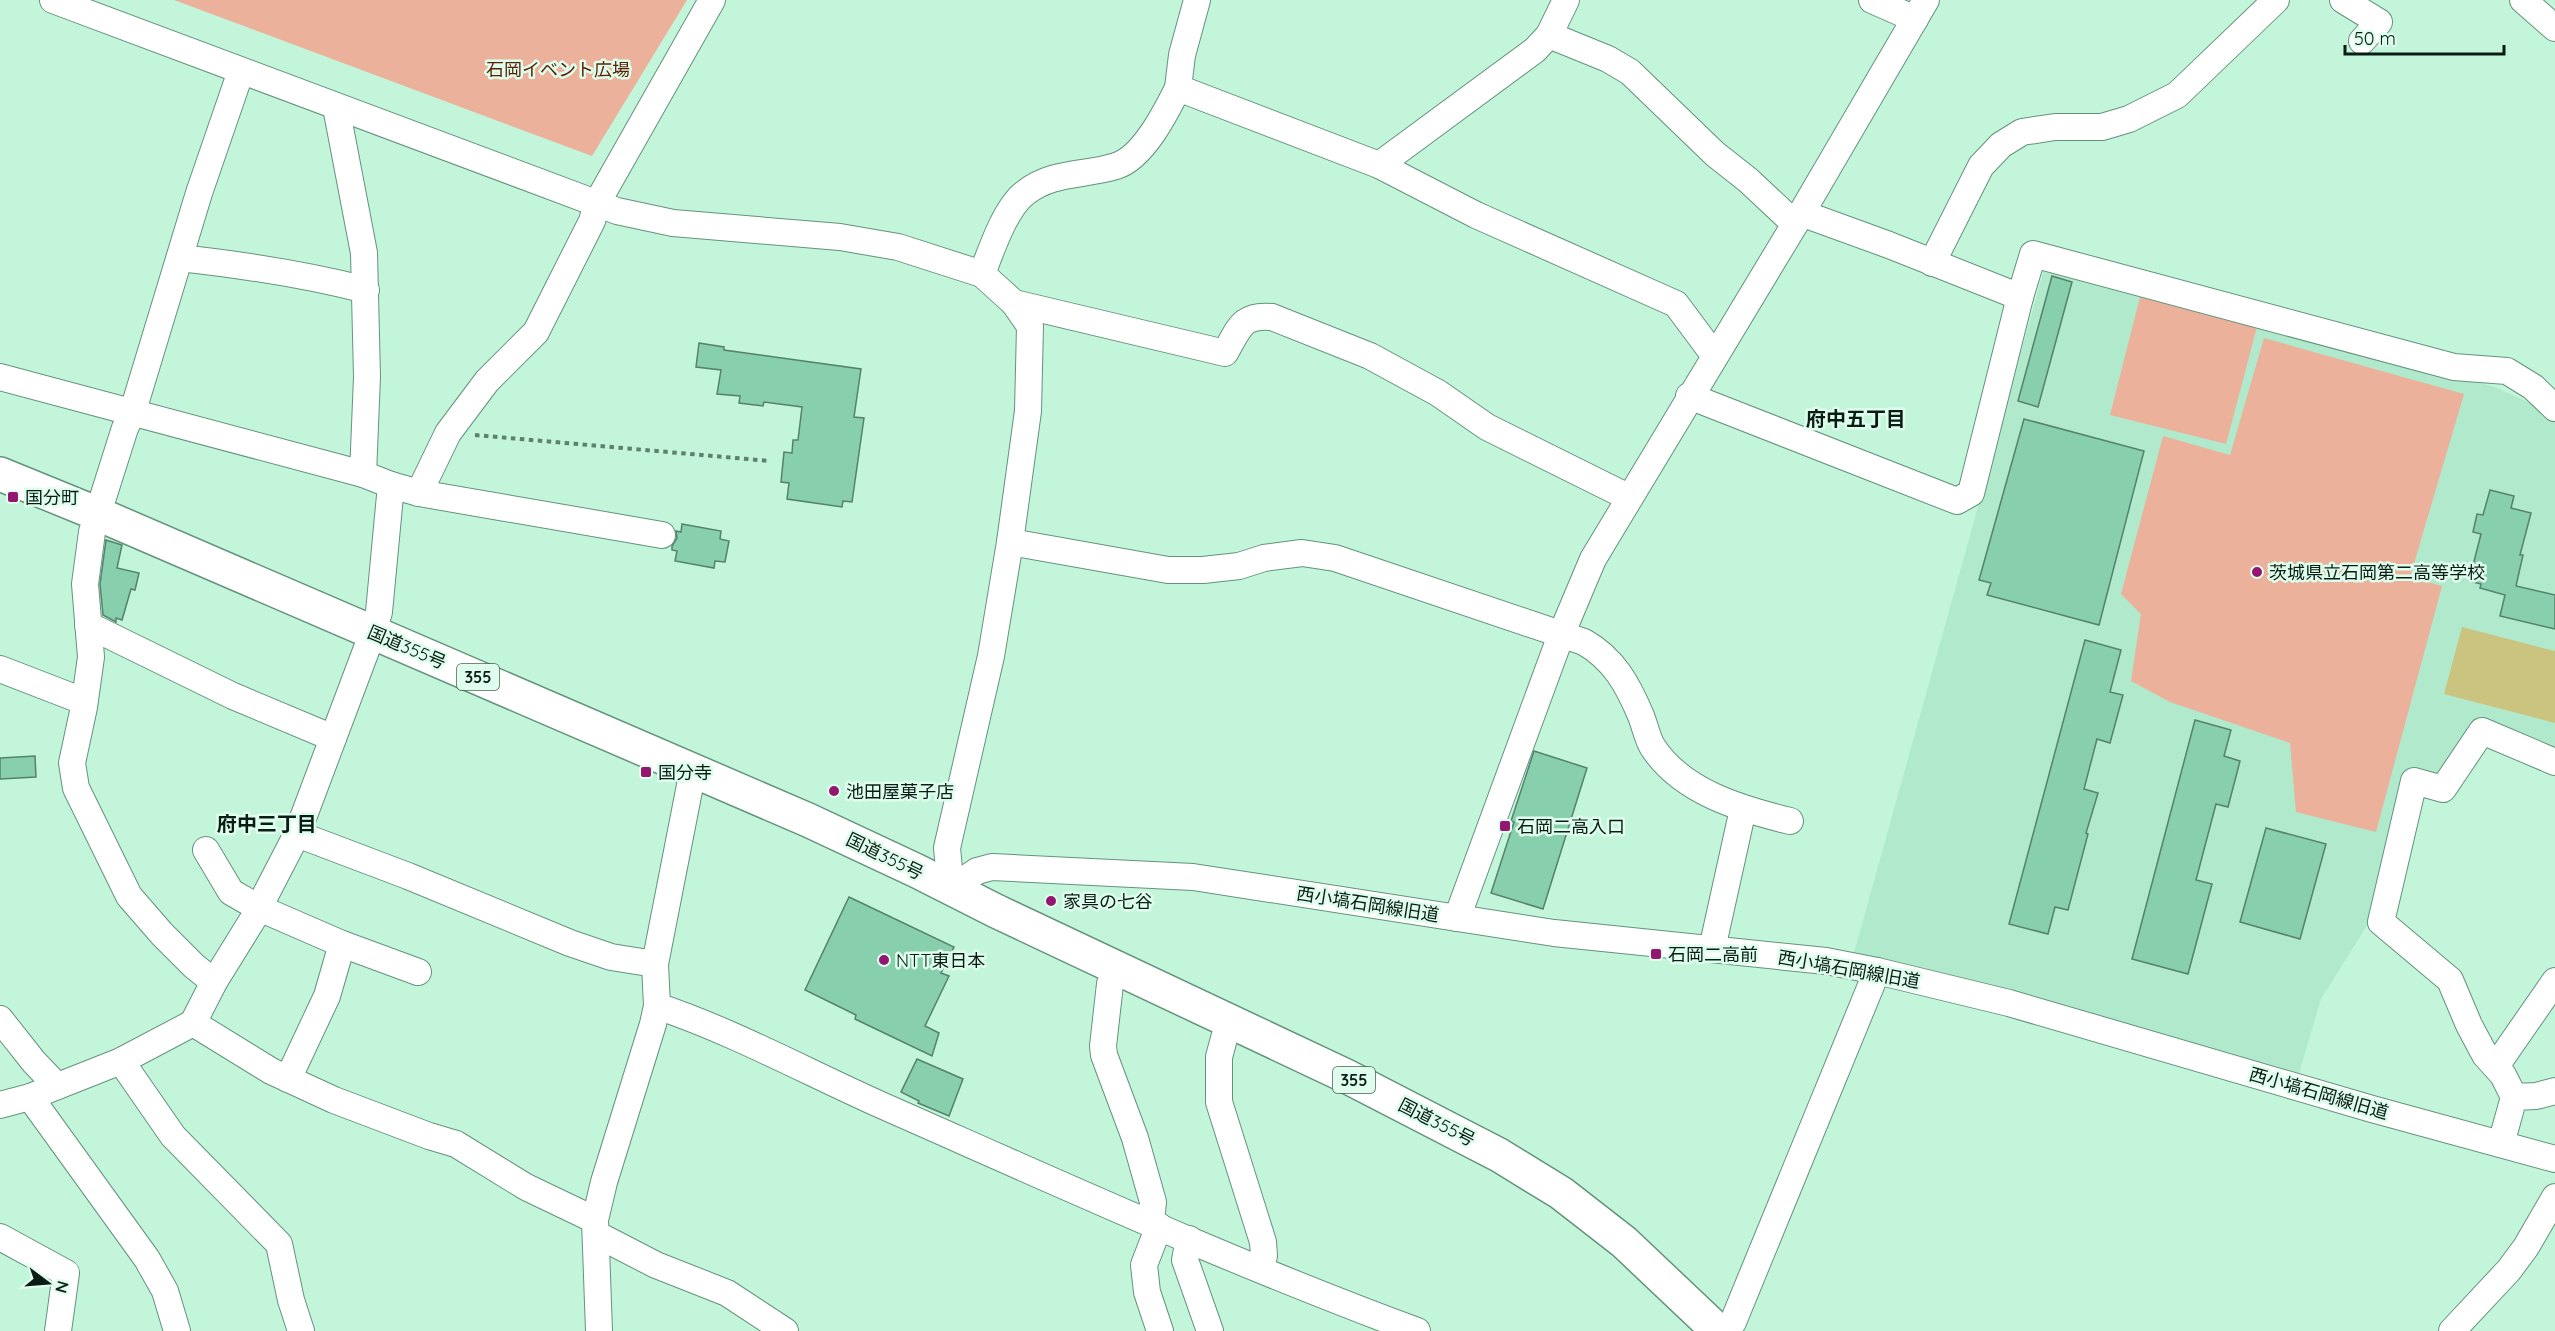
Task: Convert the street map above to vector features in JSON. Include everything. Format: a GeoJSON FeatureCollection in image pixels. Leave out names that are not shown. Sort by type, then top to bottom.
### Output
{"type":"FeatureCollection","features":[{"type":"Feature","properties":{"kind":"highway","name":"国道355号"},"geometry":{"type":"LineString","coordinates":[[0,474],[98,514],[856,842],[1438,1122],[1499,1155],[1561,1193],[1624,1242],[1718,1331]]}},
{"type":"Feature","properties":{"kind":"street"},"geometry":{"type":"LineString","coordinates":[[53,0],[617,211],[673,223],[840,237],[898,247],[982,274],[1014,303],[1030,326],[1028,411],[991,656],[947,848],[951,889]]}},
{"type":"Feature","properties":{"kind":"street"},"geometry":{"type":"LineString","coordinates":[[420,493],[448,433],[487,381],[536,332],[592,221],[597,203],[711,0]]}},
{"type":"Feature","properties":{"kind":"street"},"geometry":{"type":"LineString","coordinates":[[982,274],[1001,227],[1022,194],[1043,180],[1118,166],[1136,152],[1158,127],[1178,88],[1182,55],[1197,0]]}},
{"type":"Feature","properties":{"kind":"street"},"geometry":{"type":"LineString","coordinates":[[1379,165],[1535,50],[1549,35],[1566,0]]}},
{"type":"Feature","properties":{"kind":"street"},"geometry":{"type":"LineString","coordinates":[[1457,918],[1561,635],[1593,559],[1628,497],[1798,219],[1920,10],[1872,0]]}},
{"type":"Feature","properties":{"kind":"street"},"geometry":{"type":"LineString","coordinates":[[1932,263],[1981,165],[2001,145],[2022,132],[2055,127],[2102,127],[2129,119],[2177,95],[2276,0]]}},
{"type":"Feature","properties":{"kind":"street"},"geometry":{"type":"LineString","coordinates":[[2343,0],[2379,22],[2362,41]]}},
{"type":"Feature","properties":{"kind":"street"},"geometry":{"type":"LineString","coordinates":[[2523,0],[2555,28]]}},
{"type":"Feature","properties":{"kind":"street"},"geometry":{"type":"LineString","coordinates":[[1549,35],[1608,59],[1630,72],[1714,154],[1798,219],[1889,245],[2020,297]]}},
{"type":"Feature","properties":{"kind":"street"},"geometry":{"type":"LineString","coordinates":[[214,982],[186,958],[129,896],[76,788],[72,763],[91,657],[86,584],[92,532],[241,71]]}},
{"type":"Feature","properties":{"kind":"street"},"geometry":{"type":"LineString","coordinates":[[1178,88],[1379,165],[1476,215],[1676,304],[1714,355]]}},
{"type":"Feature","properties":{"kind":"street"},"geometry":{"type":"LineString","coordinates":[[336,107],[364,253],[367,377],[363,474]]}},
{"type":"Feature","properties":{"kind":"street"},"geometry":{"type":"LineString","coordinates":[[1689,396],[1956,501],[1971,493],[2033,254],[2454,367],[2507,371],[2533,387],[2555,408]]}},
{"type":"Feature","properties":{"kind":"street"},"geometry":{"type":"LineString","coordinates":[[180,258],[254,266],[366,290]]}},
{"type":"Feature","properties":{"kind":"street"},"geometry":{"type":"LineString","coordinates":[[1014,303],[1225,353],[1243,323],[1256,315],[1272,317],[1370,356],[1438,393],[1487,427],[1628,497]]}},
{"type":"Feature","properties":{"kind":"street"},"geometry":{"type":"LineString","coordinates":[[0,377],[363,474],[420,493],[662,535]]}},
{"type":"Feature","properties":{"kind":"street"},"geometry":{"type":"LineString","coordinates":[[0,1105],[30,1097],[121,1061],[193,1023],[214,982],[259,908],[297,834],[373,633],[379,612],[391,485]]}},
{"type":"Feature","properties":{"kind":"street"},"geometry":{"type":"LineString","coordinates":[[1010,542],[1168,570],[1230,567],[1264,558],[1302,553],[1335,558],[1561,635],[1590,646],[1611,661],[1624,678],[1652,745],[1667,765],[1694,785],[1743,809],[1790,821]]}},
{"type":"Feature","properties":{"kind":"street"},"geometry":{"type":"LineString","coordinates":[[88,625],[233,696],[333,738]]}},
{"type":"Feature","properties":{"kind":"street"},"geometry":{"type":"LineString","coordinates":[[0,669],[83,700]]}},
{"type":"Feature","properties":{"kind":"street"},"geometry":{"type":"LineString","coordinates":[[2501,1144],[2514,1097],[2496,1066],[2486,1055],[2450,981],[2381,922],[2414,781],[2443,789],[2482,731],[2555,762]]}},
{"type":"Feature","properties":{"kind":"street"},"geometry":{"type":"LineString","coordinates":[[599,1331],[595,1227],[604,1182],[657,1006],[655,964],[693,770]]}},
{"type":"Feature","properties":{"kind":"street"},"geometry":{"type":"LineString","coordinates":[[1712,950],[1743,809]]}},
{"type":"Feature","properties":{"kind":"street"},"geometry":{"type":"LineString","coordinates":[[297,834],[408,876],[570,943],[611,957],[655,964]]}},
{"type":"Feature","properties":{"kind":"street"},"geometry":{"type":"LineString","coordinates":[[206,850],[231,892],[259,908],[342,944],[418,972]]}},
{"type":"Feature","properties":{"kind":"street","name":"西小塙石岡線旧道"},"geometry":{"type":"LineString","coordinates":[[951,889],[976,871],[992,867],[1193,877],[1554,933],[1826,962],[1877,971],[2009,1003],[2555,1158]]}},
{"type":"Feature","properties":{"kind":"street"},"geometry":{"type":"LineString","coordinates":[[288,1079],[327,996],[342,944]]}},
{"type":"Feature","properties":{"kind":"street"},"geometry":{"type":"LineString","coordinates":[[1727,1331],[1733,1322],[1877,971]]}},
{"type":"Feature","properties":{"kind":"street"},"geometry":{"type":"LineString","coordinates":[[2496,1066],[2555,981]]}},
{"type":"Feature","properties":{"kind":"street"},"geometry":{"type":"LineString","coordinates":[[1110,984],[1104,1055],[1135,1138],[1153,1202],[1155,1224],[1144,1265],[1147,1292],[1160,1331]]}},
{"type":"Feature","properties":{"kind":"street"},"geometry":{"type":"LineString","coordinates":[[657,1006],[685,1016],[843,1088],[1189,1239],[1344,1304],[1417,1331]]}},
{"type":"Feature","properties":{"kind":"street"},"geometry":{"type":"LineString","coordinates":[[0,1018],[34,1062],[57,1086]]}},
{"type":"Feature","properties":{"kind":"street"},"geometry":{"type":"LineString","coordinates":[[1229,1020],[1219,1057],[1219,1102],[1263,1242],[1264,1256],[1260,1269]]}},
{"type":"Feature","properties":{"kind":"street"},"geometry":{"type":"LineString","coordinates":[[193,1023],[288,1079],[334,1100],[456,1144],[656,1265],[727,1293],[785,1331]]}},
{"type":"Feature","properties":{"kind":"street"},"geometry":{"type":"LineString","coordinates":[[121,1061],[173,1136],[279,1244],[291,1300],[301,1331]]}},
{"type":"Feature","properties":{"kind":"street"},"geometry":{"type":"LineString","coordinates":[[2514,1097],[2536,1096],[2555,1091]]}},
{"type":"Feature","properties":{"kind":"street"},"geometry":{"type":"LineString","coordinates":[[30,1097],[147,1258],[165,1291],[177,1331]]}},
{"type":"Feature","properties":{"kind":"street"},"geometry":{"type":"LineString","coordinates":[[2452,1331],[2510,1270],[2555,1197]]}},
{"type":"Feature","properties":{"kind":"street"},"geometry":{"type":"LineString","coordinates":[[0,1238],[66,1273],[58,1331]]}},
{"type":"Feature","properties":{"kind":"street"},"geometry":{"type":"LineString","coordinates":[[1189,1239],[1185,1260],[1210,1331]]}},
{"type":"Feature","properties":{"kind":"path"},"geometry":{"type":"LineString","coordinates":[[448,433],[770,461]]}},
{"type":"Feature","properties":{"kind":"shaded area","name":"茨城県立石岡第二高等学校"},"geometry":{"type":"Polygon","coordinates":[[[2046,262],[2495,387],[2552,413],[2555,417],[2555,756],[2479,726],[2438,780],[2410,766],[2371,919],[2321,999],[2299,1073],[1996,988],[1854,953],[2046,262]]]}},
{"type":"Feature","properties":{"kind":"shaded area"},"geometry":{"type":"Polygon","coordinates":[[[2462,627],[2555,651],[2555,723],[2444,694],[2462,627]]]}},
{"type":"Feature","properties":{"kind":"green space","name":"石岡イベント広場"},"geometry":{"type":"Polygon","coordinates":[[[174,0],[687,0],[592,156],[174,0]]]}},
{"type":"Feature","properties":{"kind":"green space"},"geometry":{"type":"Polygon","coordinates":[[[2140,297],[2257,327],[2226,444],[2110,415],[2140,297]]]}},
{"type":"Feature","properties":{"kind":"green space"},"geometry":{"type":"Polygon","coordinates":[[[2264,338],[2464,394],[2410,577],[2442,586],[2376,832],[2296,812],[2290,743],[2170,702],[2131,681],[2141,614],[2121,594],[2163,436],[2230,455],[2264,338]]]}},
{"type":"Feature","properties":{"kind":"building"},"geometry":{"type":"Polygon","coordinates":[[[2052,276],[2072,282],[2038,407],[2018,401],[2052,276]]]}},
{"type":"Feature","properties":{"kind":"building"},"geometry":{"type":"Polygon","coordinates":[[[699,343],[724,347],[724,350],[861,369],[854,417],[864,418],[852,502],[843,501],[842,507],[787,499],[789,483],[781,482],[784,452],[792,453],[793,440],[798,440],[802,407],[764,402],[763,406],[739,403],[740,396],[717,394],[721,370],[696,367],[699,343]]]}},
{"type":"Feature","properties":{"kind":"building"},"geometry":{"type":"Polygon","coordinates":[[[2024,419],[2144,451],[2099,625],[1987,595],[1991,583],[1979,580],[2024,419]]]}},
{"type":"Feature","properties":{"kind":"building"},"geometry":{"type":"Polygon","coordinates":[[[2490,490],[2514,496],[2511,508],[2531,513],[2520,555],[2523,555],[2516,586],[2555,595],[2555,629],[2500,616],[2505,595],[2480,588],[2481,584],[2469,581],[2481,534],[2473,532],[2477,514],[2483,515],[2490,490]]]}},
{"type":"Feature","properties":{"kind":"building"},"geometry":{"type":"Polygon","coordinates":[[[682,524],[721,531],[720,539],[729,541],[725,562],[715,561],[714,568],[675,561],[677,551],[672,550],[672,546],[677,538],[676,531],[681,532],[682,524]]]}},
{"type":"Feature","properties":{"kind":"building"},"geometry":{"type":"Polygon","coordinates":[[[106,540],[122,545],[117,568],[139,573],[135,590],[131,589],[122,620],[116,618],[116,622],[103,615],[100,584],[106,540]]]}},
{"type":"Feature","properties":{"kind":"building"},"geometry":{"type":"Polygon","coordinates":[[[2085,640],[2121,650],[2110,692],[2123,695],[2110,743],[2097,739],[2084,789],[2098,793],[2068,910],[2055,907],[2048,934],[2009,924],[2085,640]]]}},
{"type":"Feature","properties":{"kind":"building"},"geometry":{"type":"Polygon","coordinates":[[[2195,720],[2231,730],[2224,756],[2240,761],[2228,807],[2216,804],[2196,880],[2212,884],[2188,974],[2132,959],[2195,720]]]}},
{"type":"Feature","properties":{"kind":"building"},"geometry":{"type":"Polygon","coordinates":[[[1534,751],[1587,768],[1543,909],[1491,893],[1534,751]]]}},
{"type":"Feature","properties":{"kind":"building"},"geometry":{"type":"Polygon","coordinates":[[[35,756],[36,777],[0,779],[0,758],[35,756]]]}},
{"type":"Feature","properties":{"kind":"building"},"geometry":{"type":"Polygon","coordinates":[[[2266,828],[2326,844],[2300,939],[2240,922],[2266,828]]]}},
{"type":"Feature","properties":{"kind":"building","name":"NTT東日本"},"geometry":{"type":"Polygon","coordinates":[[[849,897],[954,947],[941,973],[949,976],[925,1026],[939,1033],[932,1056],[855,1019],[856,1015],[805,990],[849,897]]]}},
{"type":"Feature","properties":{"kind":"building"},"geometry":{"type":"Polygon","coordinates":[[[917,1059],[963,1079],[949,1116],[918,1103],[919,1101],[901,1092],[917,1059]]]}},
{"type":"Feature","properties":{"kind":"place","name":"国分町"},"geometry":{"type":"Point","coordinates":[13,497]}},
{"type":"Feature","properties":{"kind":"place","name":"茨城県立石岡第二高等学校"},"geometry":{"type":"Point","coordinates":[2257,572]}},
{"type":"Feature","properties":{"kind":"place","name":"国分寺"},"geometry":{"type":"Point","coordinates":[646,772]}},
{"type":"Feature","properties":{"kind":"place","name":"池田屋菓子店"},"geometry":{"type":"Point","coordinates":[834,791]}},
{"type":"Feature","properties":{"kind":"place","name":"石岡二高入口"},"geometry":{"type":"Point","coordinates":[1505,826]}},
{"type":"Feature","properties":{"kind":"place","name":"家具の七谷"},"geometry":{"type":"Point","coordinates":[1051,901]}},
{"type":"Feature","properties":{"kind":"place","name":"石岡二高前"},"geometry":{"type":"Point","coordinates":[1656,954]}},
{"type":"Feature","properties":{"kind":"place","name":"NTT東日本"},"geometry":{"type":"Point","coordinates":[884,960]}},
{"type":"Feature","properties":{"kind":"district","name":"府中五丁目"},"geometry":{"type":"Point","coordinates":[1856,418]}},
{"type":"Feature","properties":{"kind":"district","name":"府中三丁目"},"geometry":{"type":"Point","coordinates":[267,823]}}]}
